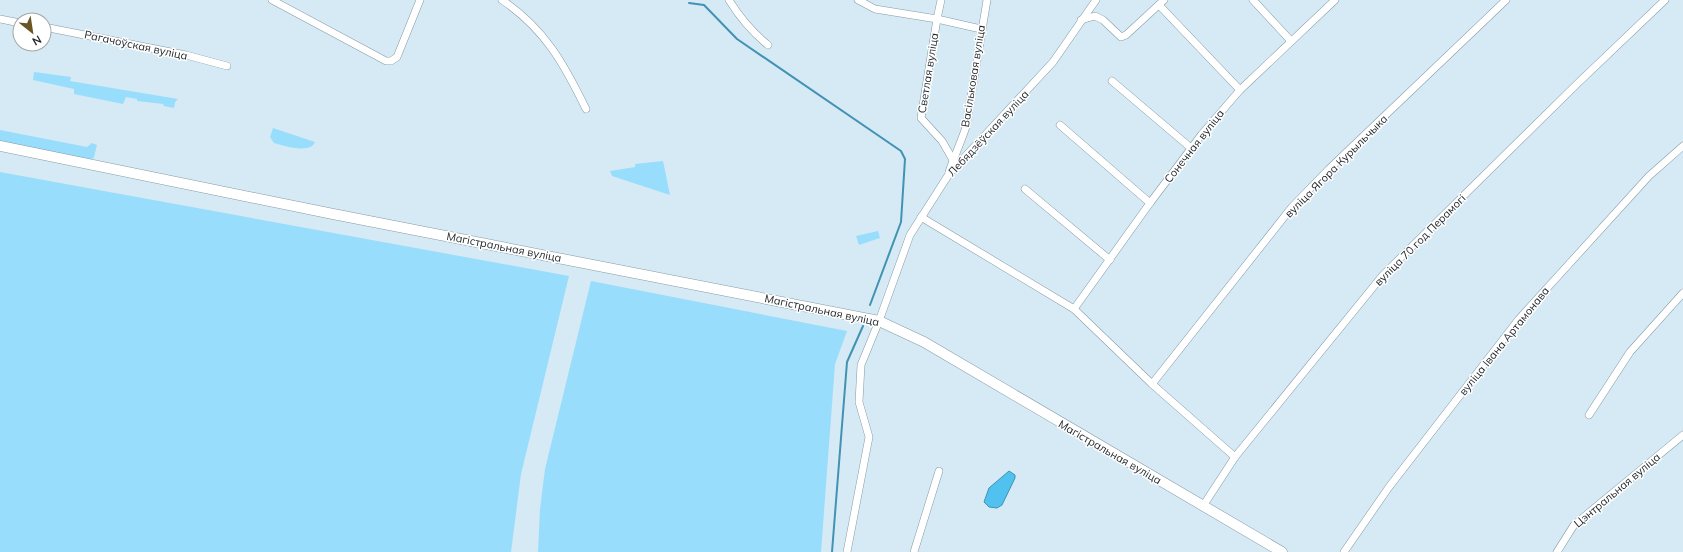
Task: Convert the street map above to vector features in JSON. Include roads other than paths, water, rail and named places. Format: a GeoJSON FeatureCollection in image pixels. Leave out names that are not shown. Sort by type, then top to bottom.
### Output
{"type":"FeatureCollection","features":[{"type":"Feature","properties":{"kind":"main road","name":"Магістральная вуліца"},"geometry":{"type":"LineString","coordinates":[[0,146],[333,214],[879,321],[924,342],[1282,552]]}},
{"type":"Feature","properties":{"kind":"street"},"geometry":{"type":"LineString","coordinates":[[272,0],[386,61],[391,61],[396,57],[420,0]]}},
{"type":"Feature","properties":{"kind":"street"},"geometry":{"type":"LineString","coordinates":[[502,0],[522,14],[548,43],[566,69],[586,109]]}},
{"type":"Feature","properties":{"kind":"street"},"geometry":{"type":"LineString","coordinates":[[729,0],[737,13],[752,31],[768,45]]}},
{"type":"Feature","properties":{"kind":"street"},"geometry":{"type":"LineString","coordinates":[[858,0],[875,9],[937,19],[981,29]]}},
{"type":"Feature","properties":{"kind":"street","name":"Светлая вуліца"},"geometry":{"type":"LineString","coordinates":[[941,0],[921,118],[942,141],[953,160]]}},
{"type":"Feature","properties":{"kind":"street","name":"Васільковая вуліца"},"geometry":{"type":"LineString","coordinates":[[949,174],[966,127],[987,0]]}},
{"type":"Feature","properties":{"kind":"street","name":"Лебядзёўская вуліца"},"geometry":{"type":"LineString","coordinates":[[847,552],[869,437],[859,402],[861,365],[879,321],[910,234],[949,174],[1053,62],[1096,0]]}},
{"type":"Feature","properties":{"kind":"street"},"geometry":{"type":"LineString","coordinates":[[1253,0],[1291,41]]}},
{"type":"Feature","properties":{"kind":"street","name":"Сонечная вуліца"},"geometry":{"type":"LineString","coordinates":[[1074,309],[1191,148],[1240,90],[1335,0]]}},
{"type":"Feature","properties":{"kind":"street","name":"вуліца Ягора Курыльчыка"},"geometry":{"type":"LineString","coordinates":[[1152,384],[1292,207],[1329,169],[1506,0]]}},
{"type":"Feature","properties":{"kind":"street","name":"вуліца 70 год Перамогі"},"geometry":{"type":"LineString","coordinates":[[1203,506],[1235,457],[1383,275],[1578,83],[1665,0]]}},
{"type":"Feature","properties":{"kind":"street"},"geometry":{"type":"LineString","coordinates":[[1081,20],[1095,16],[1103,20],[1121,37],[1126,35],[1162,3],[1240,90]]}},
{"type":"Feature","properties":{"kind":"street"},"geometry":{"type":"LineString","coordinates":[[0,19],[12,21]]}},
{"type":"Feature","properties":{"kind":"street","name":"Рагачоўская вуліца"},"geometry":{"type":"LineString","coordinates":[[52,29],[186,55],[227,66]]}},
{"type":"Feature","properties":{"kind":"street"},"geometry":{"type":"LineString","coordinates":[[1112,81],[1191,148]]}},
{"type":"Feature","properties":{"kind":"street"},"geometry":{"type":"LineString","coordinates":[[1060,125],[1150,203]]}},
{"type":"Feature","properties":{"kind":"street"},"geometry":{"type":"LineString","coordinates":[[961,144],[971,151]]}},
{"type":"Feature","properties":{"kind":"street","name":"вуліца Івана Артамонава"},"geometry":{"type":"LineString","coordinates":[[1344,552],[1389,487],[1519,319],[1649,176],[1683,146]]}},
{"type":"Feature","properties":{"kind":"street"},"geometry":{"type":"LineString","coordinates":[[1025,189],[1110,260]]}},
{"type":"Feature","properties":{"kind":"street"},"geometry":{"type":"LineString","coordinates":[[921,217],[1074,309],[1152,384],[1235,457]]}},
{"type":"Feature","properties":{"kind":"street"},"geometry":{"type":"LineString","coordinates":[[1589,415],[1630,352],[1683,292]]}},
{"type":"Feature","properties":{"kind":"street","name":"Цэнтральная вуліца"},"geometry":{"type":"LineString","coordinates":[[1557,552],[1574,525],[1683,435]]}},
{"type":"Feature","properties":{"kind":"street"},"geometry":{"type":"LineString","coordinates":[[914,552],[939,471]]}},
{"type":"Feature","properties":{"kind":"waterway"},"geometry":{"type":"LineString","coordinates":[[689,3],[704,5],[737,39],[901,151],[905,159],[901,222],[870,305]]}},
{"type":"Feature","properties":{"kind":"waterway"},"geometry":{"type":"LineString","coordinates":[[832,552],[847,362],[863,326]]}}]}
